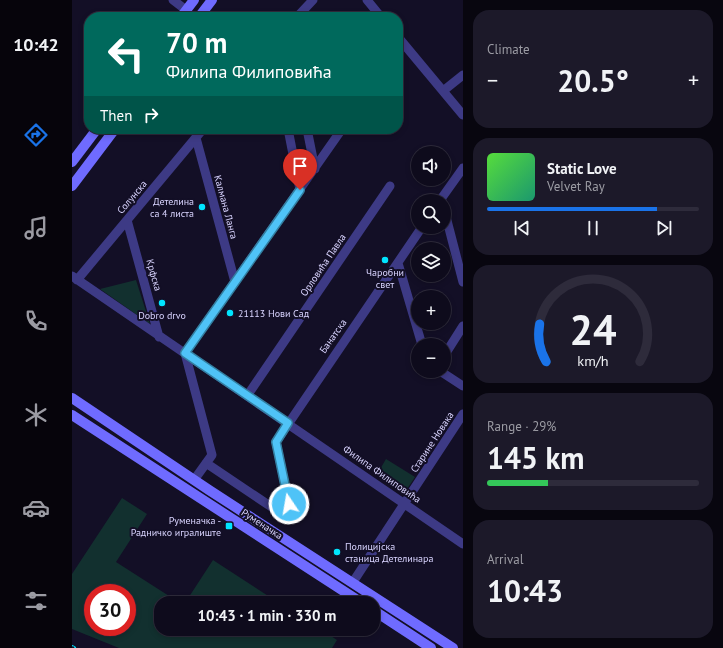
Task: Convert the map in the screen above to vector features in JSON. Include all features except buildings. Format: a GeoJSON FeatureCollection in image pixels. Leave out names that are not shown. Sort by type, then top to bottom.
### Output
{"type":"FeatureCollection","features":[{"type":"Feature","properties":{"kind":"main road"},"geometry":{"type":"LineString","coordinates":[[184,12],[194,0]]}},
{"type":"Feature","properties":{"kind":"main road"},"geometry":{"type":"LineString","coordinates":[[203,12],[212,0]]}},
{"type":"Feature","properties":{"kind":"main road"},"geometry":{"type":"LineString","coordinates":[[72,160],[93,134]]}},
{"type":"Feature","properties":{"kind":"main road"},"geometry":{"type":"LineString","coordinates":[[72,186],[111,134]]}},
{"type":"Feature","properties":{"kind":"main road","name":"Руменачка"},"geometry":{"type":"LineString","coordinates":[[72,398],[194,480],[454,648]]}},
{"type":"Feature","properties":{"kind":"main road","name":"Руменачка"},"geometry":{"type":"LineString","coordinates":[[72,415],[351,596]]}},
{"type":"Feature","properties":{"kind":"main road"},"geometry":{"type":"LineString","coordinates":[[380,615],[431,648]]}},
{"type":"Feature","properties":{"kind":"street"},"geometry":{"type":"LineString","coordinates":[[173,0],[182,12]]}},
{"type":"Feature","properties":{"kind":"street"},"geometry":{"type":"LineString","coordinates":[[302,12],[313,0]]}},
{"type":"Feature","properties":{"kind":"street"},"geometry":{"type":"LineString","coordinates":[[367,0],[377,12]]}},
{"type":"Feature","properties":{"kind":"street"},"geometry":{"type":"LineString","coordinates":[[403,43],[463,115]]}},
{"type":"Feature","properties":{"kind":"street"},"geometry":{"type":"LineString","coordinates":[[443,91],[463,75]]}},
{"type":"Feature","properties":{"kind":"street","name":"Солунска"},"geometry":{"type":"LineString","coordinates":[[75,278],[127,220],[199,134]]}},
{"type":"Feature","properties":{"kind":"street"},"geometry":{"type":"LineString","coordinates":[[289,134],[300,190]]}},
{"type":"Feature","properties":{"kind":"street"},"geometry":{"type":"LineString","coordinates":[[308,134],[315,168]]}},
{"type":"Feature","properties":{"kind":"street"},"geometry":{"type":"LineString","coordinates":[[194,480],[212,455],[185,353],[339,134]]}},
{"type":"Feature","properties":{"kind":"street","name":"Калмана Ланга"},"geometry":{"type":"LineString","coordinates":[[196,138],[235,282]]}},
{"type":"Feature","properties":{"kind":"street"},"geometry":{"type":"LineString","coordinates":[[445,194],[463,168]]}},
{"type":"Feature","properties":{"kind":"street","name":"Орловића Павла"},"geometry":{"type":"LineString","coordinates":[[247,396],[390,186]]}},
{"type":"Feature","properties":{"kind":"street","name":"Крфска"},"geometry":{"type":"LineString","coordinates":[[127,220],[160,337]]}},
{"type":"Feature","properties":{"kind":"street","name":"Банатска"},"geometry":{"type":"LineString","coordinates":[[288,423],[417,234]]}},
{"type":"Feature","properties":{"kind":"street"},"geometry":{"type":"LineString","coordinates":[[451,234],[463,282]]}},
{"type":"Feature","properties":{"kind":"street"},"geometry":{"type":"LineString","coordinates":[[398,263],[420,338]]}},
{"type":"Feature","properties":{"kind":"street","name":"Филипа Филиповића"},"geometry":{"type":"LineString","coordinates":[[75,278],[463,544]]}},
{"type":"Feature","properties":{"kind":"street"},"geometry":{"type":"LineString","coordinates":[[451,345],[463,326]]}},
{"type":"Feature","properties":{"kind":"street"},"geometry":{"type":"LineString","coordinates":[[451,378],[463,386]]}},
{"type":"Feature","properties":{"kind":"street","name":"Старине Новака"},"geometry":{"type":"LineString","coordinates":[[353,582],[463,414]]}},
{"type":"Feature","properties":{"kind":"street","name":"Руменачка"},"geometry":{"type":"LineString","coordinates":[[206,463],[282,514],[289,504],[276,442],[288,423]]}},
{"type":"Feature","properties":{"kind":"green space"},"geometry":{"type":"Polygon","coordinates":[[[136,280],[150,324],[100,289],[136,280]]]}},
{"type":"Feature","properties":{"kind":"green space"},"geometry":{"type":"Polygon","coordinates":[[[386,459],[415,477],[407,489],[379,471],[386,459]]]}},
{"type":"Feature","properties":{"kind":"green space"},"geometry":{"type":"Polygon","coordinates":[[[122,498],[147,514],[116,562],[169,596],[154,596],[154,636],[331,636],[337,640],[332,648],[119,648],[89,636],[136,636],[136,584],[84,584],[84,634],[72,629],[72,574],[122,498]]]}},
{"type":"Feature","properties":{"kind":"green space"},"geometry":{"type":"Polygon","coordinates":[[[213,560],[268,596],[190,596],[213,560]]]}},
{"type":"Feature","properties":{"kind":"place","name":"Детелина са 4 листа"},"geometry":{"type":"Point","coordinates":[202,207]}},
{"type":"Feature","properties":{"kind":"place","name":"Чаробни свет"},"geometry":{"type":"Point","coordinates":[385,260]}},
{"type":"Feature","properties":{"kind":"place","name":"Dobro drvo"},"geometry":{"type":"Point","coordinates":[162,303]}},
{"type":"Feature","properties":{"kind":"place","name":"21113 Нови Сад"},"geometry":{"type":"Point","coordinates":[230,313]}},
{"type":"Feature","properties":{"kind":"place","name":"Руменачка - Радничко игралиште"},"geometry":{"type":"Point","coordinates":[229,526]}},
{"type":"Feature","properties":{"kind":"place","name":"Полицијска станица Детелинара"},"geometry":{"type":"Point","coordinates":[337,552]}},
{"type":"Feature","properties":{"kind":"route"},"geometry":{"type":"LineString","coordinates":[[289,504],[276,442],[288,423],[185,353],[300,190]]}}]}
